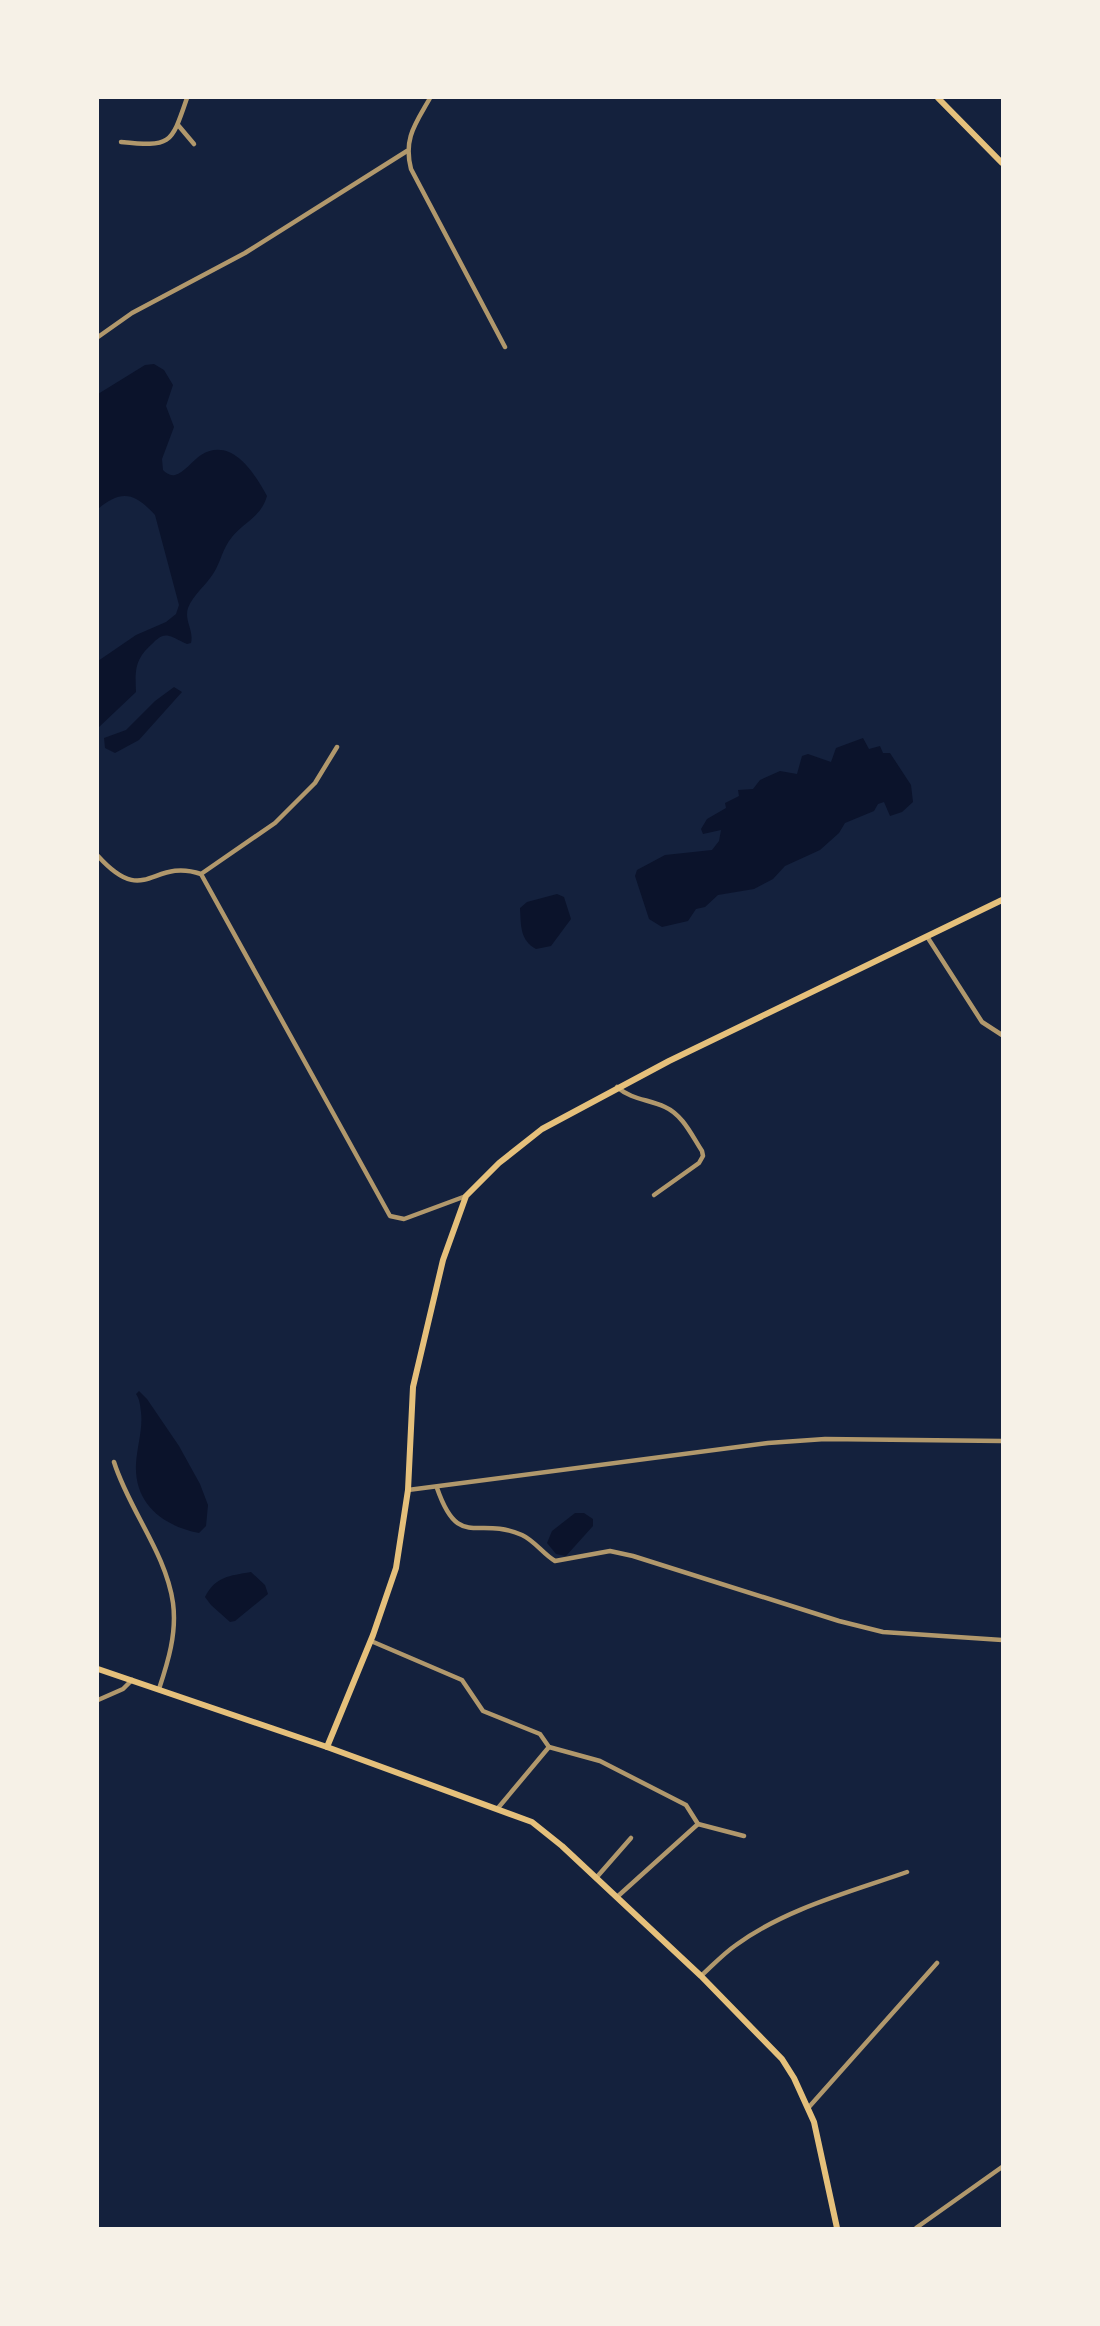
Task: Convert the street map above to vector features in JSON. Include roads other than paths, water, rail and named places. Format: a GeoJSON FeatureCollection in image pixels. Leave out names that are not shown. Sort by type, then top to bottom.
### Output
{"type":"FeatureCollection","features":[{"type":"Feature","properties":{"kind":"main road"},"geometry":{"type":"LineString","coordinates":[[938,98],[1002,164]]}},
{"type":"Feature","properties":{"kind":"main road"},"geometry":{"type":"LineString","coordinates":[[327,1747],[371,1641],[396,1568],[408,1490],[413,1387],[443,1260],[466,1196],[499,1163],[542,1129],[617,1088],[1002,900]]}},
{"type":"Feature","properties":{"kind":"main road"},"geometry":{"type":"LineString","coordinates":[[98,1669],[327,1747],[532,1822],[617,1897],[701,1976],[782,2059],[809,2107],[837,2229]]}},
{"type":"Feature","properties":{"kind":"street"},"geometry":{"type":"LineString","coordinates":[[121,142],[155,145],[168,140],[178,125],[187,98]]}},
{"type":"Feature","properties":{"kind":"street"},"geometry":{"type":"LineString","coordinates":[[430,98],[410,135],[407,151],[411,168],[505,347]]}},
{"type":"Feature","properties":{"kind":"street"},"geometry":{"type":"LineString","coordinates":[[178,125],[194,144]]}},
{"type":"Feature","properties":{"kind":"street"},"geometry":{"type":"LineString","coordinates":[[98,337],[132,313],[245,252],[407,151]]}},
{"type":"Feature","properties":{"kind":"street"},"geometry":{"type":"LineString","coordinates":[[201,874],[275,823],[315,783],[337,747]]}},
{"type":"Feature","properties":{"kind":"street"},"geometry":{"type":"LineString","coordinates":[[98,856],[113,873],[128,881],[147,880],[175,869],[185,869],[201,874],[390,1216],[404,1219],[466,1196]]}},
{"type":"Feature","properties":{"kind":"street"},"geometry":{"type":"LineString","coordinates":[[928,938],[982,1022],[1002,1035]]}},
{"type":"Feature","properties":{"kind":"street"},"geometry":{"type":"LineString","coordinates":[[617,1088],[628,1097],[666,1108],[678,1116],[702,1151],[703,1156],[699,1162],[654,1195]]}},
{"type":"Feature","properties":{"kind":"street"},"geometry":{"type":"LineString","coordinates":[[408,1490],[768,1443],[825,1439],[1002,1441]]}},
{"type":"Feature","properties":{"kind":"street"},"geometry":{"type":"LineString","coordinates":[[114,1462],[121,1483],[167,1578],[173,1604],[171,1652],[159,1689]]}},
{"type":"Feature","properties":{"kind":"street"},"geometry":{"type":"LineString","coordinates":[[437,1488],[445,1512],[452,1520],[462,1526],[511,1531],[524,1536],[555,1561],[564,1562],[610,1551],[633,1556],[839,1621],[883,1632],[1002,1640]]}},
{"type":"Feature","properties":{"kind":"street"},"geometry":{"type":"LineString","coordinates":[[371,1641],[462,1680],[483,1711],[540,1734],[549,1747],[600,1761],[686,1805],[698,1824],[744,1836]]}},
{"type":"Feature","properties":{"kind":"street"},"geometry":{"type":"LineString","coordinates":[[98,1700],[123,1689],[132,1680]]}},
{"type":"Feature","properties":{"kind":"street"},"geometry":{"type":"LineString","coordinates":[[498,1808],[549,1747]]}},
{"type":"Feature","properties":{"kind":"street"},"geometry":{"type":"LineString","coordinates":[[617,1897],[698,1824]]}},
{"type":"Feature","properties":{"kind":"street"},"geometry":{"type":"LineString","coordinates":[[596,1878],[631,1838]]}},
{"type":"Feature","properties":{"kind":"street"},"geometry":{"type":"LineString","coordinates":[[701,1976],[735,1946],[764,1929],[827,1901],[907,1872]]}},
{"type":"Feature","properties":{"kind":"street"},"geometry":{"type":"LineString","coordinates":[[809,2107],[937,1963]]}},
{"type":"Feature","properties":{"kind":"street"},"geometry":{"type":"LineString","coordinates":[[916,2229],[1002,2167]]}},
{"type":"Feature","properties":{"kind":"water"},"geometry":{"type":"Polygon","coordinates":[[[154,364],[164,370],[173,385],[166,406],[174,427],[162,459],[163,470],[170,475],[175,475],[182,472],[201,455],[212,450],[223,450],[241,460],[249,468],[267,496],[261,509],[229,542],[213,574],[190,603],[187,613],[191,643],[187,644],[174,637],[162,636],[146,649],[137,665],[136,692],[98,728],[98,661],[136,635],[166,622],[176,614],[179,605],[155,515],[140,502],[127,496],[114,499],[98,509],[98,394],[145,365],[154,364]]]}},
{"type":"Feature","properties":{"kind":"water"},"geometry":{"type":"Polygon","coordinates":[[[174,687],[182,692],[139,740],[115,753],[105,748],[104,738],[126,730],[155,701],[174,687]]]}},
{"type":"Feature","properties":{"kind":"water"},"geometry":{"type":"Polygon","coordinates":[[[863,738],[869,749],[880,746],[883,753],[890,753],[911,785],[913,802],[902,812],[890,816],[884,802],[878,804],[874,811],[845,823],[839,833],[820,850],[785,866],[773,879],[754,889],[718,895],[705,907],[696,909],[688,921],[662,927],[649,919],[635,876],[637,870],[665,855],[712,850],[719,841],[721,830],[703,834],[701,829],[707,819],[726,808],[725,803],[739,796],[738,790],[753,789],[760,780],[780,771],[797,774],[802,756],[808,754],[831,762],[836,748],[863,738]]]}},
{"type":"Feature","properties":{"kind":"water"},"geometry":{"type":"Polygon","coordinates":[[[557,894],[564,897],[571,919],[551,946],[536,949],[524,937],[520,908],[527,902],[557,894]]]}},
{"type":"Feature","properties":{"kind":"water"},"geometry":{"type":"Polygon","coordinates":[[[139,1391],[179,1446],[200,1484],[208,1505],[206,1526],[199,1533],[186,1530],[163,1519],[153,1511],[140,1491],[136,1464],[141,1425],[140,1405],[136,1394],[139,1391]]]}},
{"type":"Feature","properties":{"kind":"water"},"geometry":{"type":"Polygon","coordinates":[[[575,1513],[584,1513],[593,1519],[593,1526],[566,1556],[556,1554],[547,1543],[552,1531],[575,1513]]]}},
{"type":"Feature","properties":{"kind":"water"},"geometry":{"type":"Polygon","coordinates":[[[251,1572],[265,1585],[268,1594],[235,1621],[230,1622],[205,1597],[214,1585],[224,1578],[251,1572]]]}}]}
